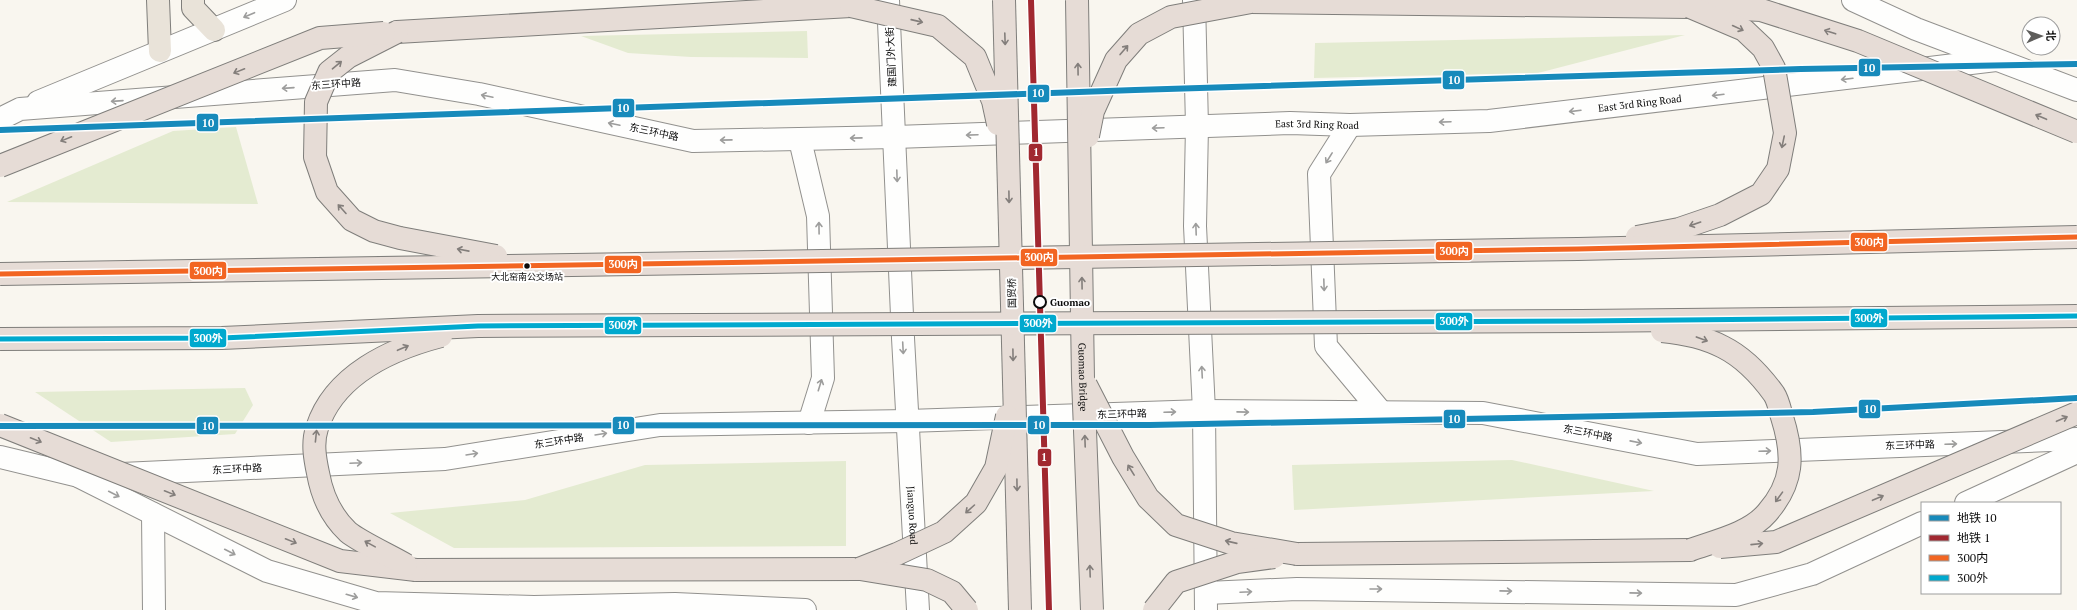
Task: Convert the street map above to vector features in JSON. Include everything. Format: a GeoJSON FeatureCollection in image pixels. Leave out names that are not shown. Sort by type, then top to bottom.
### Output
{"type":"FeatureCollection","features":[{"type":"Feature","properties":{"kind":"highway","name":"国贸桥"},"geometry":{"type":"LineString","coordinates":[[1004,0],[1020,610]]}},
{"type":"Feature","properties":{"kind":"highway","name":"Guomao Bridge"},"geometry":{"type":"LineString","coordinates":[[1077,0],[1083,379],[1092,610]]}},
{"type":"Feature","properties":{"kind":"highway"},"geometry":{"type":"LineString","coordinates":[[1080,178],[1093,111],[1116,60],[1139,34],[1171,17],[1247,1],[1690,7],[1761,10],[1858,41],[2077,132]]}},
{"type":"Feature","properties":{"kind":"highway"},"geometry":{"type":"LineString","coordinates":[[0,166],[320,38],[858,3],[938,26],[975,57],[993,101],[1009,171]]}},
{"type":"Feature","properties":{"kind":"highway"},"geometry":{"type":"LineString","coordinates":[[1578,249],[1679,229],[1720,215],[1761,194],[1778,168],[1785,133],[1774,68],[1763,48],[1744,30],[1690,7]]}},
{"type":"Feature","properties":{"kind":"highway"},"geometry":{"type":"LineString","coordinates":[[397,32],[348,56],[329,72],[316,102],[315,157],[327,192],[352,220],[374,231],[400,238],[542,265]]}},
{"type":"Feature","properties":{"kind":"highway"},"geometry":{"type":"LineString","coordinates":[[0,274],[1578,249],[2077,237]]}},
{"type":"Feature","properties":{"kind":"highway"},"geometry":{"type":"LineString","coordinates":[[0,339],[222,338],[478,326],[1581,321],[2077,316]]}},
{"type":"Feature","properties":{"kind":"highway"},"geometry":{"type":"LineString","coordinates":[[1581,321],[1687,334],[1723,347],[1749,366],[1775,396],[1789,441],[1790,467],[1782,493],[1766,515],[1745,530],[1690,550]]}},
{"type":"Feature","properties":{"kind":"highway"},"geometry":{"type":"LineString","coordinates":[[416,570],[349,532],[331,512],[321,489],[314,455],[316,429],[330,400],[348,381],[383,357],[419,342],[478,326]]}},
{"type":"Feature","properties":{"kind":"highway"},"geometry":{"type":"LineString","coordinates":[[1083,379],[1123,458],[1148,498],[1176,525],[1231,543],[1297,554]]}},
{"type":"Feature","properties":{"kind":"highway"},"geometry":{"type":"LineString","coordinates":[[859,569],[897,554],[944,532],[976,503],[996,468],[1014,382]]}},
{"type":"Feature","properties":{"kind":"highway"},"geometry":{"type":"LineString","coordinates":[[1154,610],[1176,582],[1237,562],[1297,554],[1690,550],[1776,542],[2077,413]]}},
{"type":"Feature","properties":{"kind":"highway"},"geometry":{"type":"LineString","coordinates":[[0,425],[340,561],[416,570],[859,569],[926,580],[952,592],[967,610]]}},
{"type":"Feature","properties":{"kind":"main road"},"geometry":{"type":"LineString","coordinates":[[158,0],[160,51]]}},
{"type":"Feature","properties":{"kind":"main road"},"geometry":{"type":"LineString","coordinates":[[193,0],[193,8],[214,30]]}},
{"type":"Feature","properties":{"kind":"street"},"geometry":{"type":"LineString","coordinates":[[20,109],[285,0]]}},
{"type":"Feature","properties":{"kind":"street","name":"建国门外大街"},"geometry":{"type":"LineString","coordinates":[[888,0],[908,421]]}},
{"type":"Feature","properties":{"kind":"street"},"geometry":{"type":"LineString","coordinates":[[1194,0],[1196,226],[1204,411],[1206,602],[1297,589],[1736,595],[1812,574],[1921,523]]}},
{"type":"Feature","properties":{"kind":"street"},"geometry":{"type":"LineString","coordinates":[[1853,0],[1916,29],[1996,60]]}},
{"type":"Feature","properties":{"kind":"street","name":"East 3rd Ring Road"},"geometry":{"type":"LineString","coordinates":[[1196,126],[1290,123],[1350,125],[1489,121],[1996,60],[2077,90]]}},
{"type":"Feature","properties":{"kind":"street","name":"东三环中路"},"geometry":{"type":"LineString","coordinates":[[0,119],[20,109],[395,80],[479,94],[693,141],[800,140],[1196,126]]}},
{"type":"Feature","properties":{"kind":"street"},"geometry":{"type":"LineString","coordinates":[[1350,125],[1319,174],[1326,346],[1382,413]]}},
{"type":"Feature","properties":{"kind":"street"},"geometry":{"type":"LineString","coordinates":[[800,140],[818,216],[822,378],[809,423]]}},
{"type":"Feature","properties":{"kind":"street","name":"东三环中路"},"geometry":{"type":"LineString","coordinates":[[0,457],[79,476],[445,458],[660,425],[908,421],[1204,411],[1483,413],[1697,454],[2077,439]]}},
{"type":"Feature","properties":{"kind":"street","name":"Jianguo Road"},"geometry":{"type":"LineString","coordinates":[[908,421],[918,610]]}},
{"type":"Feature","properties":{"kind":"street"},"geometry":{"type":"LineString","coordinates":[[1968,502],[2077,452]]}},
{"type":"Feature","properties":{"kind":"street"},"geometry":{"type":"LineString","coordinates":[[79,476],[267,571],[376,603],[534,607],[675,604],[805,610]]}},
{"type":"Feature","properties":{"kind":"street"},"geometry":{"type":"LineString","coordinates":[[153,514],[154,610]]}},
{"type":"Feature","properties":{"kind":"green space"},"geometry":{"type":"Polygon","coordinates":[[[807,31],[808,58],[691,57],[628,53],[581,36],[807,31]]]}},
{"type":"Feature","properties":{"kind":"green space"},"geometry":{"type":"Polygon","coordinates":[[[1685,35],[1538,73],[1314,78],[1315,43],[1685,35]]]}},
{"type":"Feature","properties":{"kind":"green space"},"geometry":{"type":"Polygon","coordinates":[[[236,127],[258,204],[7,202],[173,131],[236,127]]]}},
{"type":"Feature","properties":{"kind":"green space"},"geometry":{"type":"Polygon","coordinates":[[[245,388],[253,405],[235,434],[111,442],[35,392],[245,388]]]}},
{"type":"Feature","properties":{"kind":"green space"},"geometry":{"type":"Polygon","coordinates":[[[1512,460],[1654,491],[1294,510],[1292,465],[1512,460]]]}},
{"type":"Feature","properties":{"kind":"green space"},"geometry":{"type":"Polygon","coordinates":[[[846,461],[846,546],[454,548],[390,513],[525,500],[645,465],[846,461]]]}},
{"type":"Feature","properties":{"kind":"metro line","name":"1"},"geometry":{"type":"LineString","coordinates":[[1031,0],[1049,610]]}},
{"type":"Feature","properties":{"kind":"metro line","name":"10"},"geometry":{"type":"LineString","coordinates":[[0,130],[1135,90],[1801,69],[2077,64]]}},
{"type":"Feature","properties":{"kind":"metro line","name":"10"},"geometry":{"type":"LineString","coordinates":[[0,426],[1150,425],[1813,412],[2077,398]]}},
{"type":"Feature","properties":{"kind":"transit line","name":"300内"},"geometry":{"type":"LineString","coordinates":[[0,274],[1578,249],[2077,237]]}},
{"type":"Feature","properties":{"kind":"transit line","name":"300外"},"geometry":{"type":"LineString","coordinates":[[0,339],[222,338],[478,326],[1581,321],[2077,316]]}},
{"type":"Feature","properties":{"kind":"place","name":"大北窑南公交场站"},"geometry":{"type":"Point","coordinates":[527,266]}},
{"type":"Feature","properties":{"kind":"place","name":"Guomao"},"geometry":{"type":"Point","coordinates":[1040,302]}}]}
